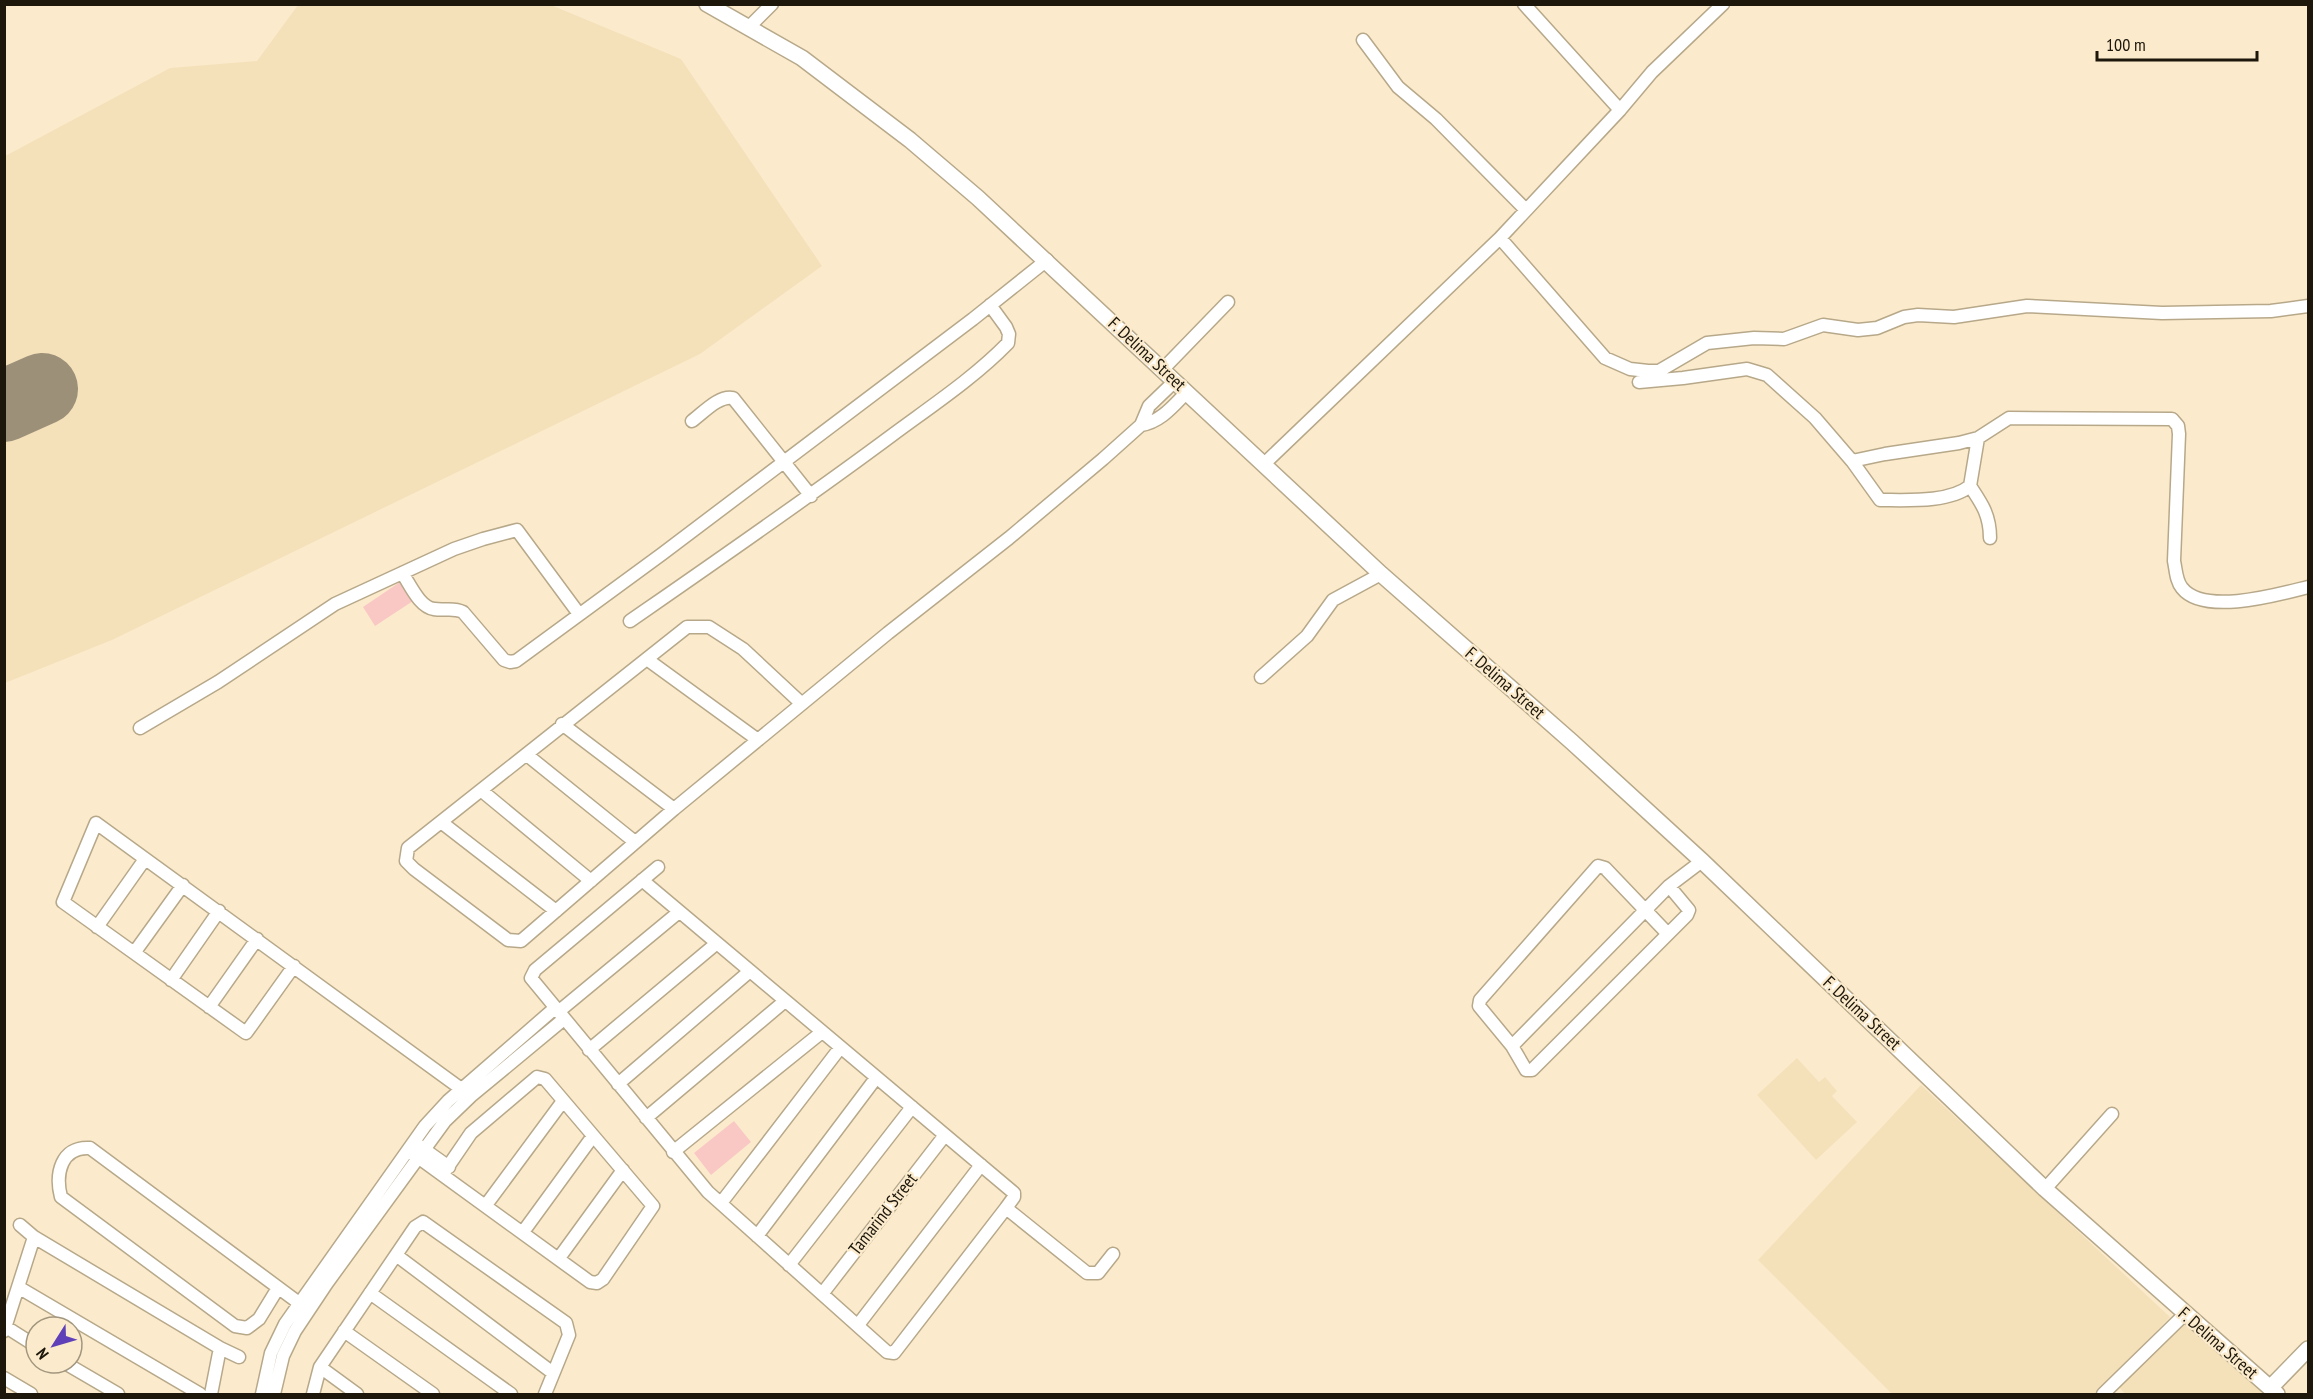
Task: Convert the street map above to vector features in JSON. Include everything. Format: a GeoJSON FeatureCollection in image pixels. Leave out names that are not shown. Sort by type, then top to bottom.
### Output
{"type":"FeatureCollection","features":[{"type":"Feature","properties":{"kind":"street","name":"F. Delima Street"},"geometry":{"type":"LineString","coordinates":[[706,4],[802,58],[910,140],[978,198],[1381,573],[1702,861],[2045,1189],[2271,1392]]}},
{"type":"Feature","properties":{"kind":"street"},"geometry":{"type":"LineString","coordinates":[[749,27],[772,4]]}},
{"type":"Feature","properties":{"kind":"street"},"geometry":{"type":"LineString","coordinates":[[1524,4],[1620,110]]}},
{"type":"Feature","properties":{"kind":"street"},"geometry":{"type":"LineString","coordinates":[[1264,464],[1500,238],[1620,110],[1652,72],[1723,4]]}},
{"type":"Feature","properties":{"kind":"street"},"geometry":{"type":"LineString","coordinates":[[1363,40],[1398,87],[1436,119],[1525,209]]}},
{"type":"Feature","properties":{"kind":"street"},"geometry":{"type":"LineString","coordinates":[[1500,238],[1605,358],[1630,369],[1648,371],[1659,371],[1707,343],[1754,338],[1784,339],[1823,325],[1858,330],[1877,328],[1904,317],[1918,315],[1954,316],[2027,306],[2162,313],[2271,311],[2308,306]]}},
{"type":"Feature","properties":{"kind":"street"},"geometry":{"type":"LineString","coordinates":[[402,573],[426,607],[457,609],[463,612],[499,654],[510,662],[523,657],[662,554],[1047,260]]}},
{"type":"Feature","properties":{"kind":"street"},"geometry":{"type":"LineString","coordinates":[[1163,369],[1228,302]]}},
{"type":"Feature","properties":{"kind":"street"},"geometry":{"type":"LineString","coordinates":[[630,621],[812,495],[950,392],[1008,343],[1009,334],[1006,327],[990,305]]}},
{"type":"Feature","properties":{"kind":"street"},"geometry":{"type":"LineString","coordinates":[[1639,382],[1748,369],[1767,375],[1815,418],[1852,461],[1880,500],[1944,498],[1964,491],[1970,486],[1978,438]]}},
{"type":"Feature","properties":{"kind":"street"},"geometry":{"type":"LineString","coordinates":[[802,704],[743,649],[709,627],[687,627],[408,848],[406,861],[508,940],[521,941],[674,809],[802,704],[888,633],[1009,538],[1141,425],[1149,406],[1175,381]]}},
{"type":"Feature","properties":{"kind":"street"},"geometry":{"type":"LineString","coordinates":[[1141,425],[1151,423],[1160,417],[1187,392]]}},
{"type":"Feature","properties":{"kind":"street"},"geometry":{"type":"LineString","coordinates":[[692,421],[720,401],[729,397],[734,398],[812,495]]}},
{"type":"Feature","properties":{"kind":"street"},"geometry":{"type":"LineString","coordinates":[[1852,461],[1978,438],[2009,418],[2172,419],[2178,426],[2179,434],[2174,561],[2177,578],[2182,588],[2189,595],[2216,601],[2256,599],[2308,587]]}},
{"type":"Feature","properties":{"kind":"street"},"geometry":{"type":"LineString","coordinates":[[1970,486],[1984,507],[1990,522],[1989,538]]}},
{"type":"Feature","properties":{"kind":"street"},"geometry":{"type":"LineString","coordinates":[[140,728],[218,682],[335,604],[454,549],[517,530],[579,614]]}},
{"type":"Feature","properties":{"kind":"street"},"geometry":{"type":"LineString","coordinates":[[1261,677],[1307,636],[1333,600],[1381,573]]}},
{"type":"Feature","properties":{"kind":"street"},"geometry":{"type":"LineString","coordinates":[[648,660],[758,740]]}},
{"type":"Feature","properties":{"kind":"street"},"geometry":{"type":"LineString","coordinates":[[562,724],[674,809]]}},
{"type":"Feature","properties":{"kind":"street"},"geometry":{"type":"LineString","coordinates":[[527,755],[635,842]]}},
{"type":"Feature","properties":{"kind":"street"},"geometry":{"type":"LineString","coordinates":[[482,791],[591,881]]}},
{"type":"Feature","properties":{"kind":"street"},"geometry":{"type":"LineString","coordinates":[[441,822],[556,911]]}},
{"type":"Feature","properties":{"kind":"street"},"geometry":{"type":"LineString","coordinates":[[294,966],[246,1033],[97,927],[63,902],[96,823],[219,911],[256,939],[294,966],[466,1093]]}},
{"type":"Feature","properties":{"kind":"street"},"geometry":{"type":"LineString","coordinates":[[97,927],[146,859]]}},
{"type":"Feature","properties":{"kind":"street"},"geometry":{"type":"LineString","coordinates":[[1512,1047],[1669,886],[1702,861]]}},
{"type":"Feature","properties":{"kind":"street"},"geometry":{"type":"LineString","coordinates":[[1668,934],[1605,867],[1600,865],[1479,1002],[1479,1008],[1512,1047],[1526,1070],[1532,1070],[1668,934],[1687,915],[1689,909],[1669,886]]}},
{"type":"Feature","properties":{"kind":"street"},"geometry":{"type":"LineString","coordinates":[[642,880],[1014,1193],[1014,1197],[1006,1208],[894,1353],[887,1352],[702,1186],[533,982],[532,973],[642,880],[658,867]]}},
{"type":"Feature","properties":{"kind":"street"},"geometry":{"type":"LineString","coordinates":[[134,953],[183,885]]}},
{"type":"Feature","properties":{"kind":"street"},"geometry":{"type":"LineString","coordinates":[[171,980],[219,911]]}},
{"type":"Feature","properties":{"kind":"street"},"geometry":{"type":"LineString","coordinates":[[262,1395],[277,1354],[287,1345],[300,1309],[416,1149],[445,1121],[466,1093],[538,1022],[559,1013],[680,912]]}},
{"type":"Feature","properties":{"kind":"street"},"geometry":{"type":"LineString","coordinates":[[209,1007],[256,939]]}},
{"type":"Feature","properties":{"kind":"street"},"geometry":{"type":"LineString","coordinates":[[589,1050],[717,943]]}},
{"type":"Feature","properties":{"kind":"street"},"geometry":{"type":"LineString","coordinates":[[618,1084],[750,971]]}},
{"type":"Feature","properties":{"kind":"street"},"geometry":{"type":"LineString","coordinates":[[646,1118],[785,1001]]}},
{"type":"Feature","properties":{"kind":"street"},"geometry":{"type":"LineString","coordinates":[[466,1093],[547,1033],[559,1013]]}},
{"type":"Feature","properties":{"kind":"street"},"geometry":{"type":"LineString","coordinates":[[538,1022],[547,1033]]}},
{"type":"Feature","properties":{"kind":"street"},"geometry":{"type":"LineString","coordinates":[[673,1152],[822,1032]]}},
{"type":"Feature","properties":{"kind":"street"},"geometry":{"type":"LineString","coordinates":[[721,1203],[840,1048]]}},
{"type":"Feature","properties":{"kind":"street"},"geometry":{"type":"LineString","coordinates":[[416,1149],[446,1170],[486,1205],[590,1282],[597,1283],[603,1279],[653,1206],[545,1079],[537,1077],[471,1133],[446,1170]]}},
{"type":"Feature","properties":{"kind":"street"},"geometry":{"type":"LineString","coordinates":[[757,1236],[876,1078]]}},
{"type":"Feature","properties":{"kind":"street"},"geometry":{"type":"LineString","coordinates":[[486,1205],[564,1101]]}},
{"type":"Feature","properties":{"kind":"street"},"geometry":{"type":"LineString","coordinates":[[789,1264],[912,1107]]}},
{"type":"Feature","properties":{"kind":"street"},"geometry":{"type":"LineString","coordinates":[[2045,1189],[2112,1114]]}},
{"type":"Feature","properties":{"kind":"street","name":"Tamarind Street"},"geometry":{"type":"LineString","coordinates":[[822,1293],[945,1135]]}},
{"type":"Feature","properties":{"kind":"street"},"geometry":{"type":"LineString","coordinates":[[523,1232],[593,1136]]}},
{"type":"Feature","properties":{"kind":"street"},"geometry":{"type":"LineString","coordinates":[[278,1288],[259,1319],[248,1328],[235,1326],[61,1197],[57,1181],[65,1157],[79,1147],[90,1148],[278,1288],[300,1309]]}},
{"type":"Feature","properties":{"kind":"street"},"geometry":{"type":"LineString","coordinates":[[858,1325],[981,1165]]}},
{"type":"Feature","properties":{"kind":"street"},"geometry":{"type":"LineString","coordinates":[[559,1258],[623,1170]]}},
{"type":"Feature","properties":{"kind":"street"},"geometry":{"type":"LineString","coordinates":[[1006,1208],[1087,1273],[1098,1273],[1113,1254]]}},
{"type":"Feature","properties":{"kind":"street"},"geometry":{"type":"LineString","coordinates":[[313,1395],[320,1367],[416,1227],[420,1222],[425,1222],[562,1319],[568,1327],[569,1335],[545,1395]]}},
{"type":"Feature","properties":{"kind":"street"},"geometry":{"type":"LineString","coordinates":[[20,1225],[34,1237],[239,1357]]}},
{"type":"Feature","properties":{"kind":"street"},"geometry":{"type":"LineString","coordinates":[[24,1339],[5,1329],[34,1237]]}},
{"type":"Feature","properties":{"kind":"street"},"geometry":{"type":"LineString","coordinates":[[396,1256],[553,1373]]}},
{"type":"Feature","properties":{"kind":"street"},"geometry":{"type":"LineString","coordinates":[[18,1287],[200,1395]]}},
{"type":"Feature","properties":{"kind":"street"},"geometry":{"type":"LineString","coordinates":[[370,1293],[511,1395]]}},
{"type":"Feature","properties":{"kind":"street"},"geometry":{"type":"LineString","coordinates":[[2111,1392],[2185,1314]]}},
{"type":"Feature","properties":{"kind":"street"},"geometry":{"type":"LineString","coordinates":[[344,1331],[433,1395]]}},
{"type":"Feature","properties":{"kind":"street"},"geometry":{"type":"LineString","coordinates":[[211,1395],[220,1347]]}},
{"type":"Feature","properties":{"kind":"street"},"geometry":{"type":"LineString","coordinates":[[2271,1392],[2308,1349]]}},
{"type":"Feature","properties":{"kind":"street"},"geometry":{"type":"LineString","coordinates":[[274,1395],[277,1354]]}},
{"type":"Feature","properties":{"kind":"street"},"geometry":{"type":"LineString","coordinates":[[320,1367],[357,1395]]}},
{"type":"Feature","properties":{"kind":"street"},"geometry":{"type":"LineString","coordinates":[[84,1374],[118,1395]]}},
{"type":"Feature","properties":{"kind":"street"},"geometry":{"type":"LineString","coordinates":[[4,1378],[31,1395]]}},
{"type":"Feature","properties":{"kind":"shaded area"},"geometry":{"type":"Polygon","coordinates":[[[298,5],[551,5],[681,59],[822,266],[700,354],[112,640],[5,683],[5,154],[7,155],[170,68],[257,61],[298,5]]]}},
{"type":"Feature","properties":{"kind":"shaded area"},"geometry":{"type":"Polygon","coordinates":[[[400,582],[413,601],[375,626],[363,607],[400,582]]]}},
{"type":"Feature","properties":{"kind":"shaded area"},"geometry":{"type":"Polygon","coordinates":[[[1797,1058],[1819,1082],[1825,1077],[1837,1091],[1832,1096],[1857,1122],[1816,1160],[1757,1095],[1797,1058]]]}},
{"type":"Feature","properties":{"kind":"shaded area"},"geometry":{"type":"Polygon","coordinates":[[[1921,1085],[2170,1317],[2095,1394],[1892,1394],[1758,1260],[1921,1085]]]}},
{"type":"Feature","properties":{"kind":"shaded area"},"geometry":{"type":"Polygon","coordinates":[[[734,1121],[751,1142],[711,1175],[694,1153],[734,1121]]]}},
{"type":"Feature","properties":{"kind":"shaded area"},"geometry":{"type":"Polygon","coordinates":[[[2185,1321],[2262,1391],[2259,1394],[2125,1394],[2118,1386],[2185,1321]]]}},
{"type":"Feature","properties":{"kind":"runway"},"geometry":{"type":"LineString","coordinates":[[4,406],[42,389]]}}]}
